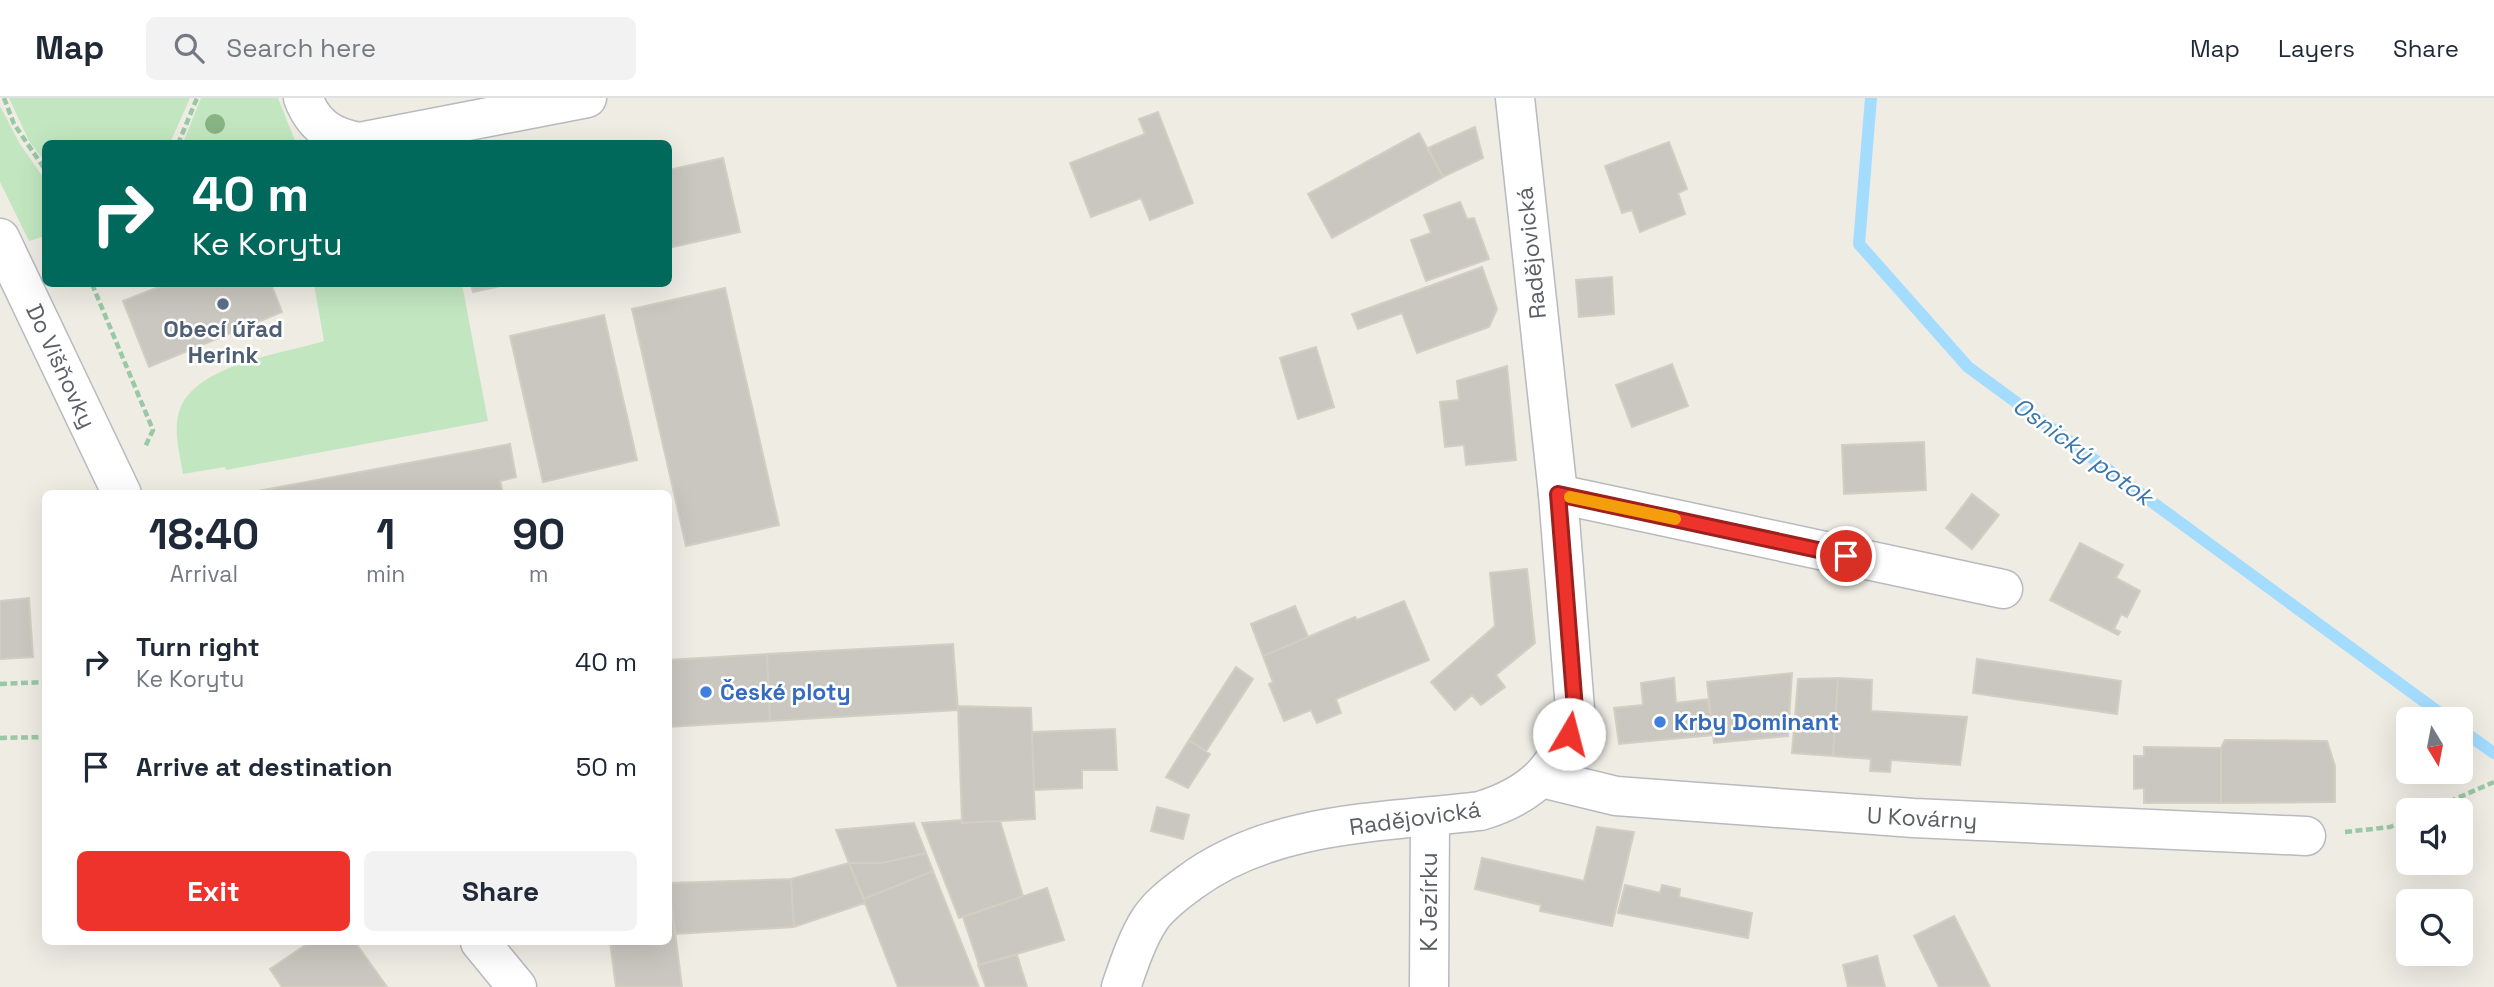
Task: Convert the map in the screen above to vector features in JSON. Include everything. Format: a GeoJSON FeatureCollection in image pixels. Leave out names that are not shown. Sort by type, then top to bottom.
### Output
{"type":"FeatureCollection","features":[{"type":"Feature","properties":{"kind":"street"},"geometry":{"type":"LineString","coordinates":[[303,98],[311,117],[321,127],[346,140]]}},
{"type":"Feature","properties":{"kind":"street"},"geometry":{"type":"LineString","coordinates":[[370,140],[587,98]]}},
{"type":"Feature","properties":{"kind":"street","name":"Radějovická"},"geometry":{"type":"LineString","coordinates":[[1121,987],[1137,943],[1151,917],[1176,892],[1235,854],[1296,834],[1480,811],[1503,804],[1524,793],[1542,778],[1558,758],[1569,734],[1575,709],[1558,494],[1515,98]]}},
{"type":"Feature","properties":{"kind":"street","name":"Do Višňovky"},"geometry":{"type":"LineString","coordinates":[[0,238],[120,490]]}},
{"type":"Feature","properties":{"kind":"street"},"geometry":{"type":"LineString","coordinates":[[1558,494],[2003,589]]}},
{"type":"Feature","properties":{"kind":"street","name":"U Kovárny"},"geometry":{"type":"LineString","coordinates":[[1542,778],[1616,796],[1874,815],[2306,836]]}},
{"type":"Feature","properties":{"kind":"street","name":"K Jezírku"},"geometry":{"type":"LineString","coordinates":[[1429,987],[1430,817]]}},
{"type":"Feature","properties":{"kind":"street"},"geometry":{"type":"LineString","coordinates":[[482,945],[517,987]]}},
{"type":"Feature","properties":{"kind":"path"},"geometry":{"type":"LineString","coordinates":[[4,98],[14,124],[42,165]]}},
{"type":"Feature","properties":{"kind":"path"},"geometry":{"type":"LineString","coordinates":[[180,140],[197,98]]}},
{"type":"Feature","properties":{"kind":"path"},"geometry":{"type":"LineString","coordinates":[[93,287],[153,430],[141,456]]}},
{"type":"Feature","properties":{"kind":"path"},"geometry":{"type":"LineString","coordinates":[[0,684],[42,682]]}},
{"type":"Feature","properties":{"kind":"path"},"geometry":{"type":"LineString","coordinates":[[0,738],[42,737]]}},
{"type":"Feature","properties":{"kind":"path"},"geometry":{"type":"LineString","coordinates":[[2459,798],[2492,784]]}},
{"type":"Feature","properties":{"kind":"path"},"geometry":{"type":"LineString","coordinates":[[2306,836],[2396,825]]}},
{"type":"Feature","properties":{"kind":"green space"},"geometry":{"type":"Polygon","coordinates":[[[9,98],[190,98],[171,140],[42,140],[42,158],[29,141],[9,98]]]}},
{"type":"Feature","properties":{"kind":"green space"},"geometry":{"type":"Polygon","coordinates":[[[201,98],[278,98],[295,140],[184,140],[201,98]]]}},
{"type":"Feature","properties":{"kind":"green space"},"geometry":{"type":"Polygon","coordinates":[[[0,106],[20,144],[42,176],[42,237],[29,241],[0,182],[0,106]]]}},
{"type":"Feature","properties":{"kind":"green space"},"geometry":{"type":"Polygon","coordinates":[[[315,287],[463,287],[488,421],[226,470],[225,467],[183,474],[178,445],[178,416],[185,399],[199,385],[239,364],[324,341],[315,287]]]}},
{"type":"Feature","properties":{"kind":"building"},"geometry":{"type":"Polygon","coordinates":[[[1158,112],[1193,203],[1150,220],[1141,198],[1091,217],[1070,163],[1145,134],[1139,119],[1158,112]]]}},
{"type":"Feature","properties":{"kind":"building"},"geometry":{"type":"Polygon","coordinates":[[[1475,127],[1483,158],[1443,177],[1428,148],[1475,127]]]}},
{"type":"Feature","properties":{"kind":"building"},"geometry":{"type":"Polygon","coordinates":[[[1419,133],[1443,177],[1332,238],[1308,194],[1419,133]]]}},
{"type":"Feature","properties":{"kind":"building"},"geometry":{"type":"Polygon","coordinates":[[[1669,142],[1687,189],[1678,193],[1685,214],[1640,232],[1632,210],[1622,213],[1605,166],[1669,142]]]}},
{"type":"Feature","properties":{"kind":"building"},"geometry":{"type":"Polygon","coordinates":[[[723,158],[740,232],[672,247],[672,169],[723,158]]]}},
{"type":"Feature","properties":{"kind":"building"},"geometry":{"type":"Polygon","coordinates":[[[1460,202],[1467,219],[1474,218],[1489,259],[1426,281],[1411,240],[1431,233],[1424,215],[1460,202]]]}},
{"type":"Feature","properties":{"kind":"building"},"geometry":{"type":"Polygon","coordinates":[[[1482,267],[1497,309],[1489,327],[1417,353],[1402,313],[1358,329],[1352,314],[1482,267]]]}},
{"type":"Feature","properties":{"kind":"building"},"geometry":{"type":"Polygon","coordinates":[[[1612,277],[1614,314],[1579,317],[1576,280],[1612,277]]]}},
{"type":"Feature","properties":{"kind":"building"},"geometry":{"type":"Polygon","coordinates":[[[158,287],[272,287],[282,312],[149,367],[123,301],[158,287]]]}},
{"type":"Feature","properties":{"kind":"building"},"geometry":{"type":"Polygon","coordinates":[[[472,287],[496,287],[473,292],[472,287]]]}},
{"type":"Feature","properties":{"kind":"building"},"geometry":{"type":"Polygon","coordinates":[[[725,288],[779,525],[686,546],[632,309],[725,288]]]}},
{"type":"Feature","properties":{"kind":"building"},"geometry":{"type":"Polygon","coordinates":[[[604,315],[637,460],[543,482],[510,336],[604,315]]]}},
{"type":"Feature","properties":{"kind":"building"},"geometry":{"type":"Polygon","coordinates":[[[1316,347],[1334,407],[1298,419],[1280,358],[1316,347]]]}},
{"type":"Feature","properties":{"kind":"building"},"geometry":{"type":"Polygon","coordinates":[[[1672,364],[1688,406],[1632,427],[1616,385],[1672,364]]]}},
{"type":"Feature","properties":{"kind":"building"},"geometry":{"type":"Polygon","coordinates":[[[1507,366],[1516,460],[1466,465],[1464,445],[1445,447],[1440,402],[1459,400],[1457,381],[1507,366]]]}},
{"type":"Feature","properties":{"kind":"building"},"geometry":{"type":"Polygon","coordinates":[[[1924,442],[1926,490],[1844,494],[1842,445],[1924,442]]]}},
{"type":"Feature","properties":{"kind":"building"},"geometry":{"type":"Polygon","coordinates":[[[510,444],[516,477],[500,481],[502,490],[263,490],[510,444]]]}},
{"type":"Feature","properties":{"kind":"building"},"geometry":{"type":"Polygon","coordinates":[[[1972,494],[1999,515],[1972,549],[1946,528],[1972,494]]]}},
{"type":"Feature","properties":{"kind":"building"},"geometry":{"type":"Polygon","coordinates":[[[2080,543],[2123,565],[2116,578],[2140,591],[2127,617],[2121,614],[2114,629],[2120,632],[2118,635],[2050,600],[2080,543]]]}},
{"type":"Feature","properties":{"kind":"building"},"geometry":{"type":"Polygon","coordinates":[[[1527,569],[1535,643],[1496,675],[1505,687],[1481,705],[1472,695],[1455,710],[1431,682],[1495,626],[1490,573],[1527,569]]]}},
{"type":"Feature","properties":{"kind":"building"},"geometry":{"type":"Polygon","coordinates":[[[29,598],[33,657],[0,659],[0,601],[29,598]]]}},
{"type":"Feature","properties":{"kind":"building"},"geometry":{"type":"Polygon","coordinates":[[[1404,601],[1429,660],[1336,699],[1341,713],[1317,723],[1311,710],[1284,721],[1269,684],[1273,682],[1263,656],[1355,617],[1357,620],[1404,601]]]}},
{"type":"Feature","properties":{"kind":"building"},"geometry":{"type":"Polygon","coordinates":[[[1295,606],[1308,637],[1263,656],[1251,624],[1295,606]]]}},
{"type":"Feature","properties":{"kind":"building"},"geometry":{"type":"Polygon","coordinates":[[[953,644],[958,710],[770,721],[767,654],[953,644]]]}},
{"type":"Feature","properties":{"kind":"building"},"geometry":{"type":"Polygon","coordinates":[[[767,654],[770,721],[672,727],[672,660],[767,654]]]}},
{"type":"Feature","properties":{"kind":"building"},"geometry":{"type":"Polygon","coordinates":[[[1977,659],[2121,681],[2117,714],[1973,693],[1977,659]]]}},
{"type":"Feature","properties":{"kind":"building"},"geometry":{"type":"Polygon","coordinates":[[[1236,667],[1253,679],[1206,751],[1189,740],[1236,667]]]}},
{"type":"Feature","properties":{"kind":"building"},"geometry":{"type":"Polygon","coordinates":[[[1792,673],[1788,736],[1714,743],[1707,682],[1792,673]]]}},
{"type":"Feature","properties":{"kind":"building"},"geometry":{"type":"Polygon","coordinates":[[[1674,678],[1676,703],[1708,699],[1713,735],[1619,744],[1614,708],[1643,705],[1641,683],[1674,678]]]}},
{"type":"Feature","properties":{"kind":"building"},"geometry":{"type":"Polygon","coordinates":[[[1838,678],[1872,680],[1871,711],[1967,717],[1960,765],[1891,760],[1890,772],[1870,771],[1871,759],[1833,756],[1838,678]]]}},
{"type":"Feature","properties":{"kind":"building"},"geometry":{"type":"Polygon","coordinates":[[[1838,678],[1833,756],[1792,753],[1798,679],[1838,678]]]}},
{"type":"Feature","properties":{"kind":"building"},"geometry":{"type":"Polygon","coordinates":[[[958,706],[1031,708],[1035,819],[962,823],[958,706]]]}},
{"type":"Feature","properties":{"kind":"building"},"geometry":{"type":"Polygon","coordinates":[[[1115,729],[1117,770],[1082,770],[1082,788],[1034,790],[1032,732],[1115,729]]]}},
{"type":"Feature","properties":{"kind":"building"},"geometry":{"type":"Polygon","coordinates":[[[1189,740],[1210,754],[1188,788],[1166,777],[1189,740]]]}},
{"type":"Feature","properties":{"kind":"building"},"geometry":{"type":"Polygon","coordinates":[[[2225,740],[2327,741],[2335,766],[2335,802],[2221,803],[2221,748],[2225,740]]]}},
{"type":"Feature","properties":{"kind":"building"},"geometry":{"type":"Polygon","coordinates":[[[2144,747],[2221,748],[2221,803],[2144,803],[2144,788],[2134,789],[2134,756],[2144,756],[2144,747]]]}},
{"type":"Feature","properties":{"kind":"building"},"geometry":{"type":"Polygon","coordinates":[[[1157,807],[1189,815],[1183,839],[1151,831],[1157,807]]]}},
{"type":"Feature","properties":{"kind":"building"},"geometry":{"type":"Polygon","coordinates":[[[962,820],[962,823],[1000,821],[1023,896],[959,918],[922,823],[962,820]]]}},
{"type":"Feature","properties":{"kind":"building"},"geometry":{"type":"Polygon","coordinates":[[[914,823],[926,853],[882,863],[849,863],[836,830],[914,823]]]}},
{"type":"Feature","properties":{"kind":"building"},"geometry":{"type":"Polygon","coordinates":[[[1597,827],[1634,832],[1612,926],[1540,911],[1541,905],[1475,889],[1482,858],[1584,881],[1597,827]]]}},
{"type":"Feature","properties":{"kind":"building"},"geometry":{"type":"Polygon","coordinates":[[[926,853],[933,871],[864,899],[849,863],[882,863],[926,853]]]}},
{"type":"Feature","properties":{"kind":"building"},"geometry":{"type":"Polygon","coordinates":[[[849,863],[865,903],[794,927],[791,879],[849,863]]]}},
{"type":"Feature","properties":{"kind":"building"},"geometry":{"type":"Polygon","coordinates":[[[933,871],[979,987],[898,987],[864,899],[933,871]]]}},
{"type":"Feature","properties":{"kind":"building"},"geometry":{"type":"Polygon","coordinates":[[[791,879],[794,927],[675,934],[672,883],[791,879]]]}},
{"type":"Feature","properties":{"kind":"building"},"geometry":{"type":"Polygon","coordinates":[[[1625,885],[1660,893],[1662,885],[1680,889],[1679,897],[1752,913],[1748,938],[1618,913],[1625,885]]]}},
{"type":"Feature","properties":{"kind":"building"},"geometry":{"type":"Polygon","coordinates":[[[1047,888],[1064,940],[979,965],[963,917],[1047,888]]]}},
{"type":"Feature","properties":{"kind":"building"},"geometry":{"type":"Polygon","coordinates":[[[672,908],[682,987],[616,987],[610,945],[672,945],[672,908]]]}},
{"type":"Feature","properties":{"kind":"building"},"geometry":{"type":"Polygon","coordinates":[[[1954,916],[1990,987],[1939,987],[1914,936],[1954,916]]]}},
{"type":"Feature","properties":{"kind":"building"},"geometry":{"type":"Polygon","coordinates":[[[306,945],[357,945],[387,987],[282,987],[270,969],[306,945]]]}},
{"type":"Feature","properties":{"kind":"building"},"geometry":{"type":"Polygon","coordinates":[[[1017,955],[1027,987],[986,987],[978,965],[1017,955]]]}},
{"type":"Feature","properties":{"kind":"building"},"geometry":{"type":"Polygon","coordinates":[[[1877,956],[1885,987],[1848,987],[1843,965],[1877,956]]]}},
{"type":"Feature","properties":{"kind":"waterway","name":"Osnický potok"},"geometry":{"type":"LineString","coordinates":[[1871,98],[1859,244],[1968,367],[2432,707]]}},
{"type":"Feature","properties":{"kind":"waterway","name":"Osnický potok"},"geometry":{"type":"LineString","coordinates":[[2473,738],[2494,753]]}},
{"type":"Feature","properties":{"kind":"slow traffic"},"geometry":{"type":"LineString","coordinates":[[1570,497],[1675,519]]}},
{"type":"Feature","properties":{"kind":"place","name":"Obecí úřad Herink"},"geometry":{"type":"Point","coordinates":[223,304]}},
{"type":"Feature","properties":{"kind":"place","name":"České ploty"},"geometry":{"type":"Point","coordinates":[706,692]}},
{"type":"Feature","properties":{"kind":"place","name":"Krby Dominant"},"geometry":{"type":"Point","coordinates":[1660,722]}},
{"type":"Feature","properties":{"kind":"route"},"geometry":{"type":"LineString","coordinates":[[1569,734],[1575,709],[1558,494],[1846,556]]}}]}
